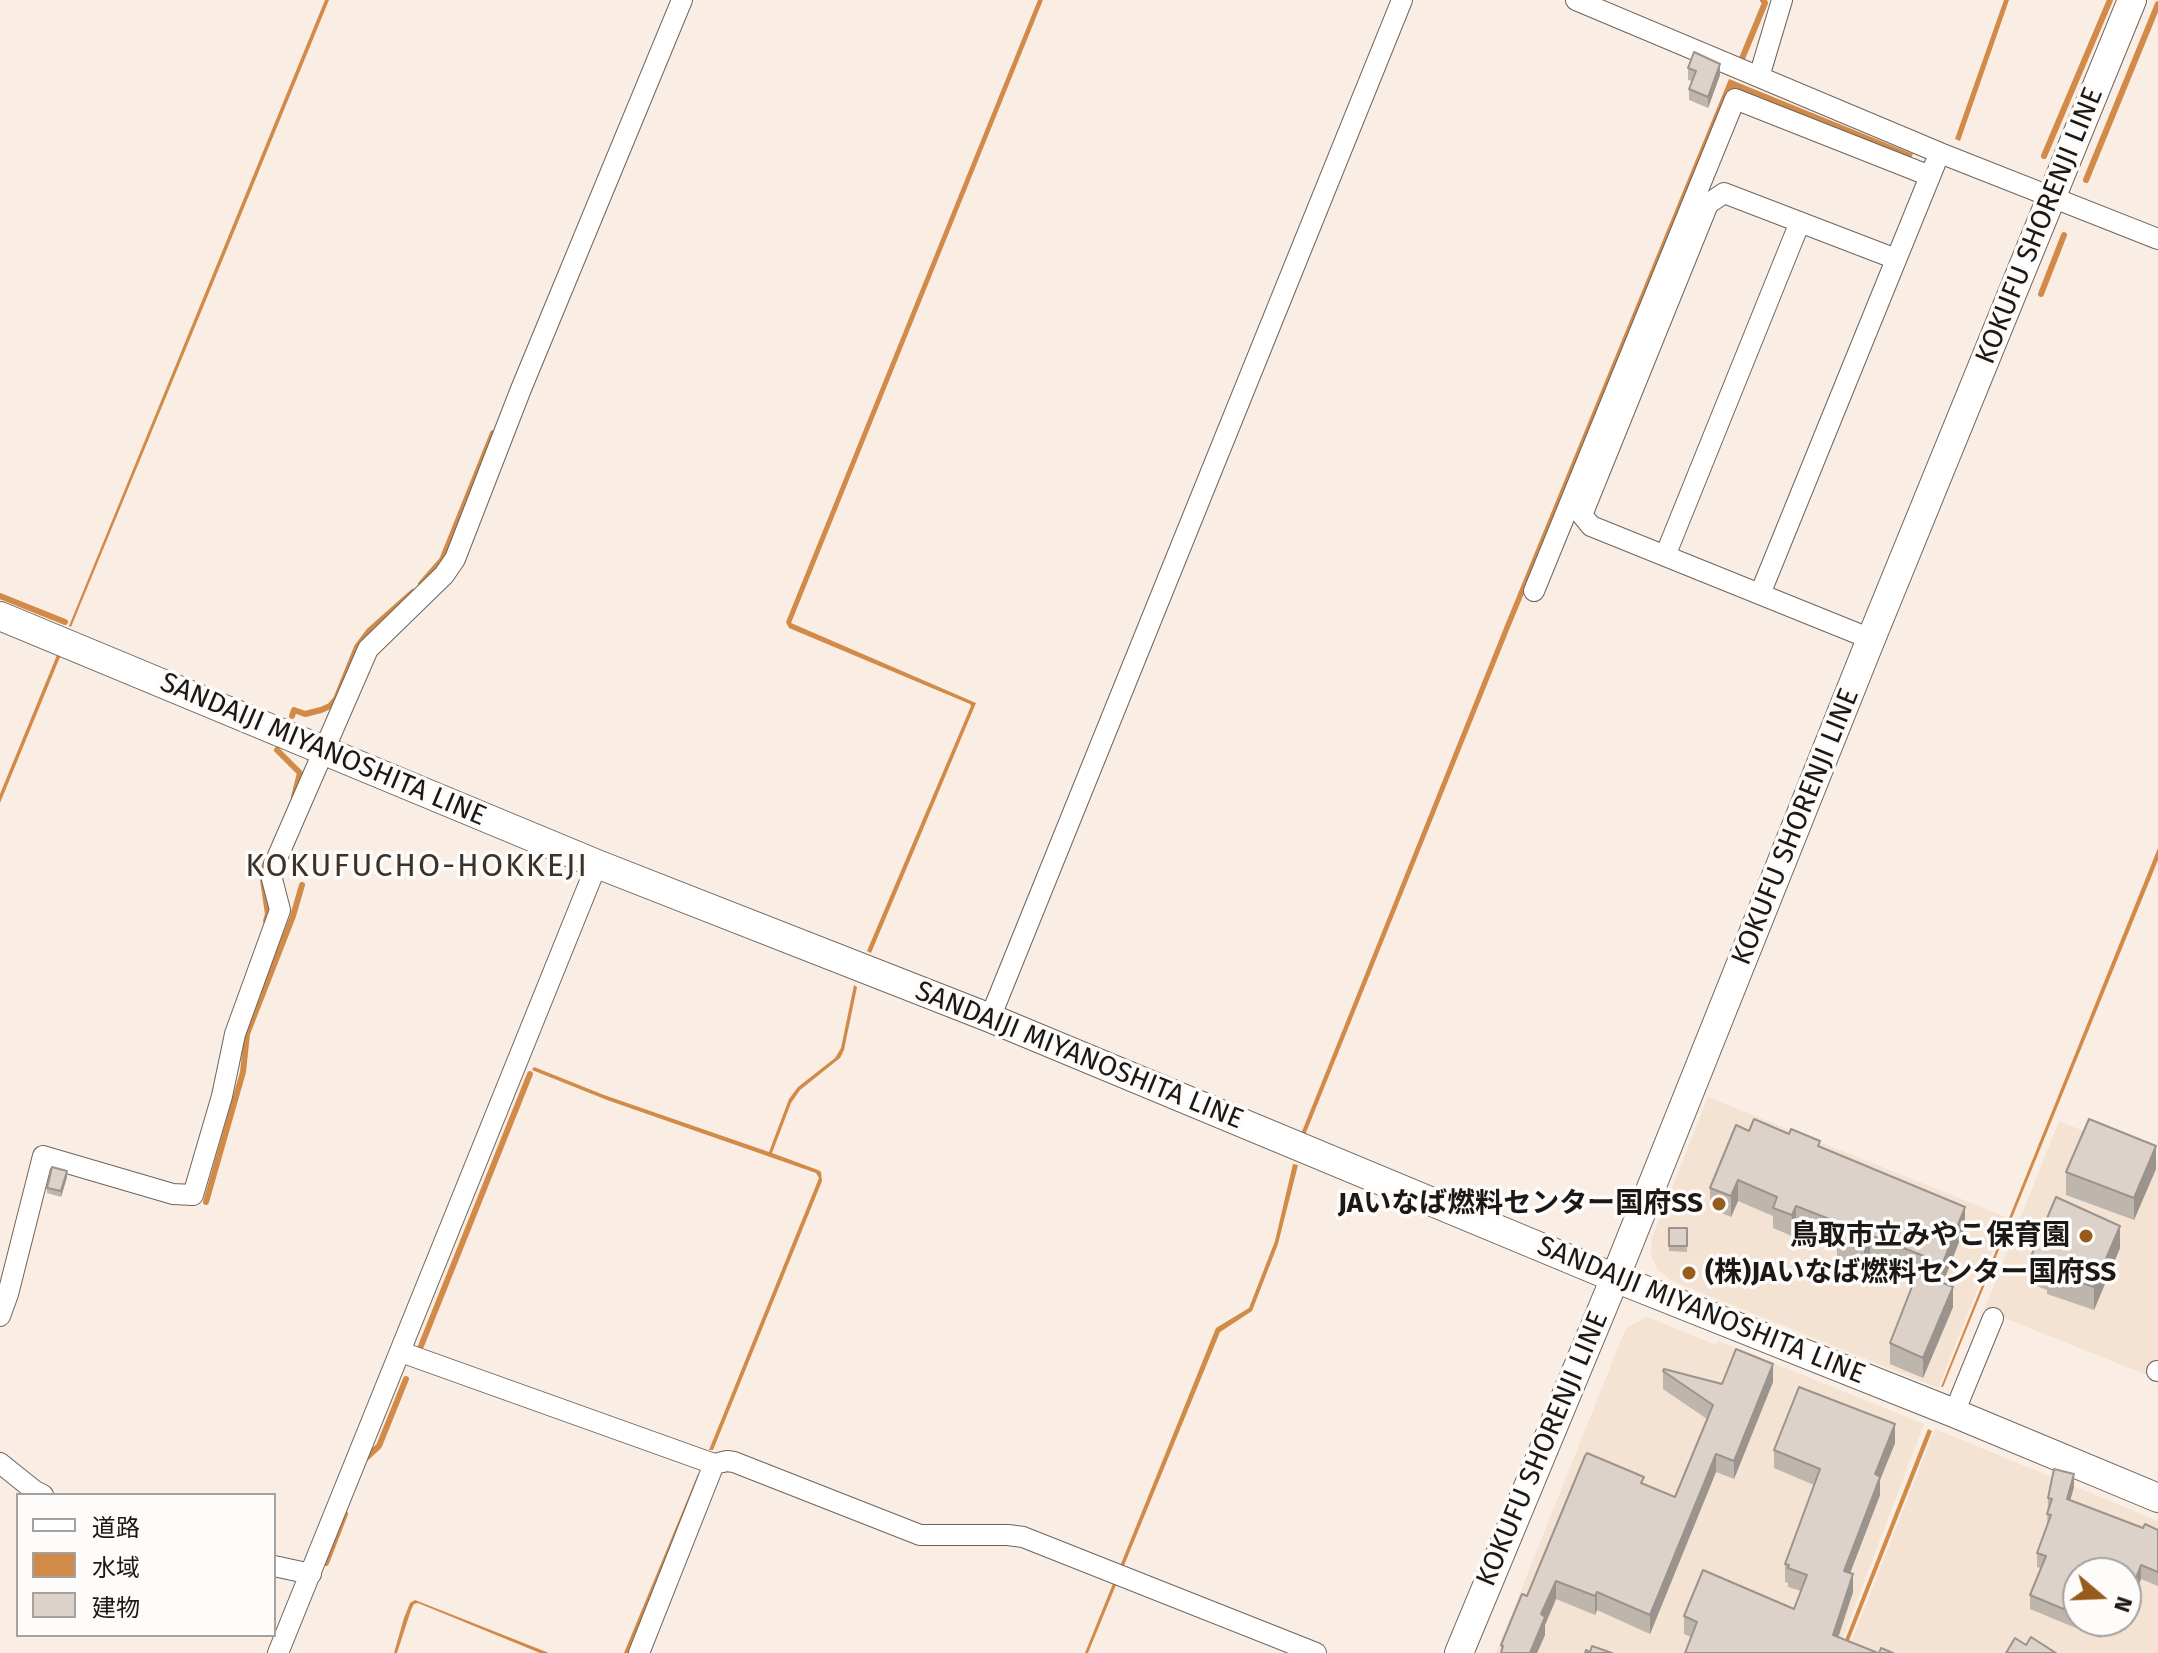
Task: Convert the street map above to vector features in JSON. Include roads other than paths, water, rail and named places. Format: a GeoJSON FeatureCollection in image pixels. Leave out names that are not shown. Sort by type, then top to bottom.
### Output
{"type":"FeatureCollection","features":[{"type":"Feature","properties":{"kind":"main road","name":"KOKUFU SHORENJI LINE"},"geometry":{"type":"LineString","coordinates":[[1459,1653],[1615,1278],[2132,0]]}},
{"type":"Feature","properties":{"kind":"main road","name":"SANDAIJI MIYANOSHITA LINE"},"geometry":{"type":"LineString","coordinates":[[0,616],[597,864],[990,1018],[1615,1278],[2158,1498]]}},
{"type":"Feature","properties":{"kind":"street"},"geometry":{"type":"LineString","coordinates":[[0,1316],[43,1156],[173,1194],[193,1195],[222,1096],[235,1034],[280,910],[272,879],[274,865],[368,649],[444,575],[455,559],[527,375],[682,0]]}},
{"type":"Feature","properties":{"kind":"street"},"geometry":{"type":"LineString","coordinates":[[990,1018],[1402,0]]}},
{"type":"Feature","properties":{"kind":"street"},"geometry":{"type":"LineString","coordinates":[[1576,0],[1940,153],[2158,239]]}},
{"type":"Feature","properties":{"kind":"street"},"geometry":{"type":"LineString","coordinates":[[1759,77],[1782,0]]}},
{"type":"Feature","properties":{"kind":"street"},"geometry":{"type":"LineString","coordinates":[[1534,591],[1735,99],[1930,176]]}},
{"type":"Feature","properties":{"kind":"street"},"geometry":{"type":"LineString","coordinates":[[1760,594],[1940,153]]}},
{"type":"Feature","properties":{"kind":"street"},"geometry":{"type":"LineString","coordinates":[[1871,639],[1591,526],[1582,515],[1708,204],[1724,193],[1896,259]]}},
{"type":"Feature","properties":{"kind":"street"},"geometry":{"type":"LineString","coordinates":[[1665,556],[1800,222]]}},
{"type":"Feature","properties":{"kind":"street"},"geometry":{"type":"LineString","coordinates":[[278,1653],[597,864]]}},
{"type":"Feature","properties":{"kind":"street"},"geometry":{"type":"LineString","coordinates":[[1954,1413],[1993,1318]]}},
{"type":"Feature","properties":{"kind":"street"},"geometry":{"type":"LineString","coordinates":[[401,1352],[714,1464],[734,1462],[920,1535],[1023,1537],[1316,1653]]}},
{"type":"Feature","properties":{"kind":"street"},"geometry":{"type":"LineString","coordinates":[[0,1463],[39,1493]]}},
{"type":"Feature","properties":{"kind":"street"},"geometry":{"type":"LineString","coordinates":[[639,1653],[714,1464]]}},
{"type":"Feature","properties":{"kind":"street"},"geometry":{"type":"LineString","coordinates":[[276,1566],[311,1574]]}},
{"type":"Feature","properties":{"kind":"water"},"geometry":{"type":"Polygon","coordinates":[[[325,0],[329,0],[71,627],[69,626],[325,0]]]}},
{"type":"Feature","properties":{"kind":"water"},"geometry":{"type":"Polygon","coordinates":[[[1038,0],[1043,0],[791,623],[976,703],[871,953],[867,951],[971,706],[789,628],[786,622],[1038,0]]]}},
{"type":"Feature","properties":{"kind":"water"},"geometry":{"type":"Polygon","coordinates":[[[2004,0],[2009,0],[1960,141],[1955,139],[2004,0]]]}},
{"type":"Feature","properties":{"kind":"water"},"geometry":{"type":"Polygon","coordinates":[[[1729,79],[1913,154],[1910,160],[1745,92],[1732,90],[1305,1135],[1301,1134],[1506,623],[1729,79]]]}},
{"type":"Feature","properties":{"kind":"water"},"geometry":{"type":"Polygon","coordinates":[[[57,655],[60,657],[0,803],[0,794],[57,655]]]}},
{"type":"Feature","properties":{"kind":"water"},"geometry":{"type":"Polygon","coordinates":[[[2158,848],[2158,860],[1941,1387],[2158,848]]]}},
{"type":"Feature","properties":{"kind":"water"},"geometry":{"type":"Polygon","coordinates":[[[854,985],[857,987],[844,1050],[840,1058],[800,1090],[791,1103],[772,1153],[818,1170],[822,1181],[713,1450],[709,1450],[819,1178],[816,1173],[607,1100],[532,1070],[534,1067],[604,1095],[769,1152],[789,1099],[798,1087],[835,1058],[841,1048],[854,985]]]}},
{"type":"Feature","properties":{"kind":"water"},"geometry":{"type":"Polygon","coordinates":[[[1293,1164],[1298,1165],[1278,1244],[1252,1311],[1220,1332],[1088,1653],[1085,1653],[1216,1328],[1249,1308],[1275,1241],[1293,1164]]]}},
{"type":"Feature","properties":{"kind":"water"},"geometry":{"type":"Polygon","coordinates":[[[1928,1429],[1932,1431],[1844,1653],[1840,1653],[1928,1429]]]}},
{"type":"Feature","properties":{"kind":"water"},"geometry":{"type":"Polygon","coordinates":[[[698,1474],[703,1476],[630,1653],[624,1653],[698,1474]]]}},
{"type":"Feature","properties":{"kind":"water"},"geometry":{"type":"Polygon","coordinates":[[[415,1600],[549,1653],[540,1653],[418,1603],[411,1610],[397,1653],[394,1653],[404,1618],[410,1603],[415,1600]]]}},
{"type":"Feature","properties":{"kind":"waterway"},"geometry":{"type":"LineString","coordinates":[[1741,61],[1765,3],[1763,0]]}},
{"type":"Feature","properties":{"kind":"waterway"},"geometry":{"type":"LineString","coordinates":[[2044,156],[2110,0]]}},
{"type":"Feature","properties":{"kind":"waterway"},"geometry":{"type":"LineString","coordinates":[[2086,180],[2158,4]]}},
{"type":"Feature","properties":{"kind":"waterway"},"geometry":{"type":"LineString","coordinates":[[2041,294],[2064,235]]}},
{"type":"Feature","properties":{"kind":"waterway"},"geometry":{"type":"LineString","coordinates":[[421,584],[442,560],[493,433]]}},
{"type":"Feature","properties":{"kind":"waterway"},"geometry":{"type":"LineString","coordinates":[[292,716],[294,710],[305,714],[330,706],[336,699],[357,647],[369,631],[413,592]]}},
{"type":"Feature","properties":{"kind":"waterway"},"geometry":{"type":"LineString","coordinates":[[0,596],[65,622]]}},
{"type":"Feature","properties":{"kind":"waterway"},"geometry":{"type":"LineString","coordinates":[[277,750],[300,773],[294,797]]}},
{"type":"Feature","properties":{"kind":"waterway"},"geometry":{"type":"LineString","coordinates":[[266,862],[262,873],[268,914],[266,921]]}},
{"type":"Feature","properties":{"kind":"waterway"},"geometry":{"type":"LineString","coordinates":[[206,1202],[243,1072],[247,1034],[302,885]]}},
{"type":"Feature","properties":{"kind":"waterway"},"geometry":{"type":"LineString","coordinates":[[421,1346],[530,1074]]}},
{"type":"Feature","properties":{"kind":"waterway"},"geometry":{"type":"LineString","coordinates":[[365,1459],[379,1446],[406,1379]]}},
{"type":"Feature","properties":{"kind":"waterway"},"geometry":{"type":"LineString","coordinates":[[326,1563],[345,1514]]}},
{"type":"Feature","properties":{"kind":"place","name":"JAいなば燃料センター国府SS"},"geometry":{"type":"Point","coordinates":[1719,1204]}},
{"type":"Feature","properties":{"kind":"place","name":"鳥取市立みやこ保育園"},"geometry":{"type":"Point","coordinates":[2086,1236]}},
{"type":"Feature","properties":{"kind":"place","name":"(株)JAいなば燃料センター国府SS"},"geometry":{"type":"Point","coordinates":[1689,1273]}},
{"type":"Feature","properties":{"kind":"district","name":"KOKUFUCHO-HOKKEJI"},"geometry":{"type":"Point","coordinates":[417,867]}}]}
